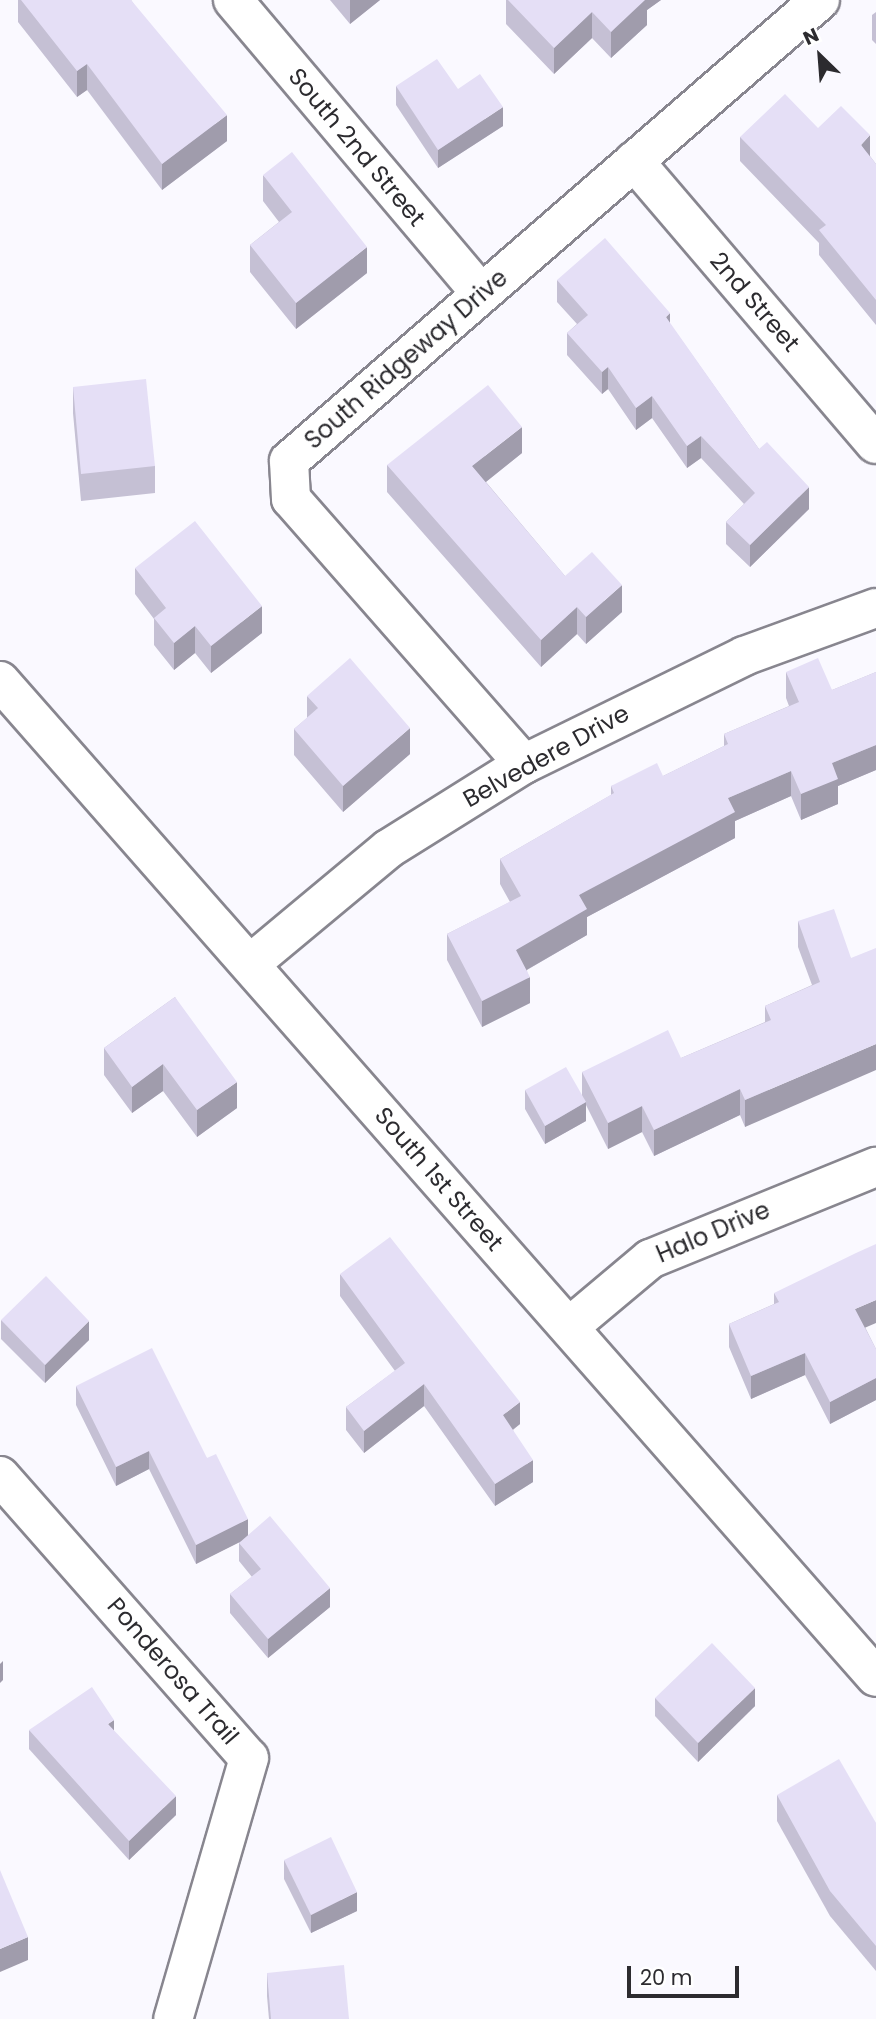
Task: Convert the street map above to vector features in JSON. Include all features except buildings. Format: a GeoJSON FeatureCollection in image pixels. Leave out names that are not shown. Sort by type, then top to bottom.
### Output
{"type":"FeatureCollection","features":[{"type":"Feature","properties":{"kind":"street","name":"South 2nd Street"},"geometry":{"type":"LineString","coordinates":[[233,0],[481,293]]}},
{"type":"Feature","properties":{"kind":"street","name":"South Ridgeway Drive"},"geometry":{"type":"LineString","coordinates":[[524,764],[291,499],[286,480],[299,451],[820,0]]}},
{"type":"Feature","properties":{"kind":"street","name":"2nd Street"},"geometry":{"type":"LineString","coordinates":[[634,161],[876,444]]}},
{"type":"Feature","properties":{"kind":"street","name":"Belvedere Drive"},"geometry":{"type":"LineString","coordinates":[[250,964],[388,849],[524,764],[744,656],[876,608]]}},
{"type":"Feature","properties":{"kind":"street","name":"South 1st Street"},"geometry":{"type":"LineString","coordinates":[[0,681],[876,1678]]}},
{"type":"Feature","properties":{"kind":"street","name":"Halo Drive"},"geometry":{"type":"LineString","coordinates":[[569,1327],[650,1259],[876,1167]]}},
{"type":"Feature","properties":{"kind":"street","name":"Ponderosa Trail"},"geometry":{"type":"LineString","coordinates":[[0,1476],[249,1758],[173,2019]]}}]}
